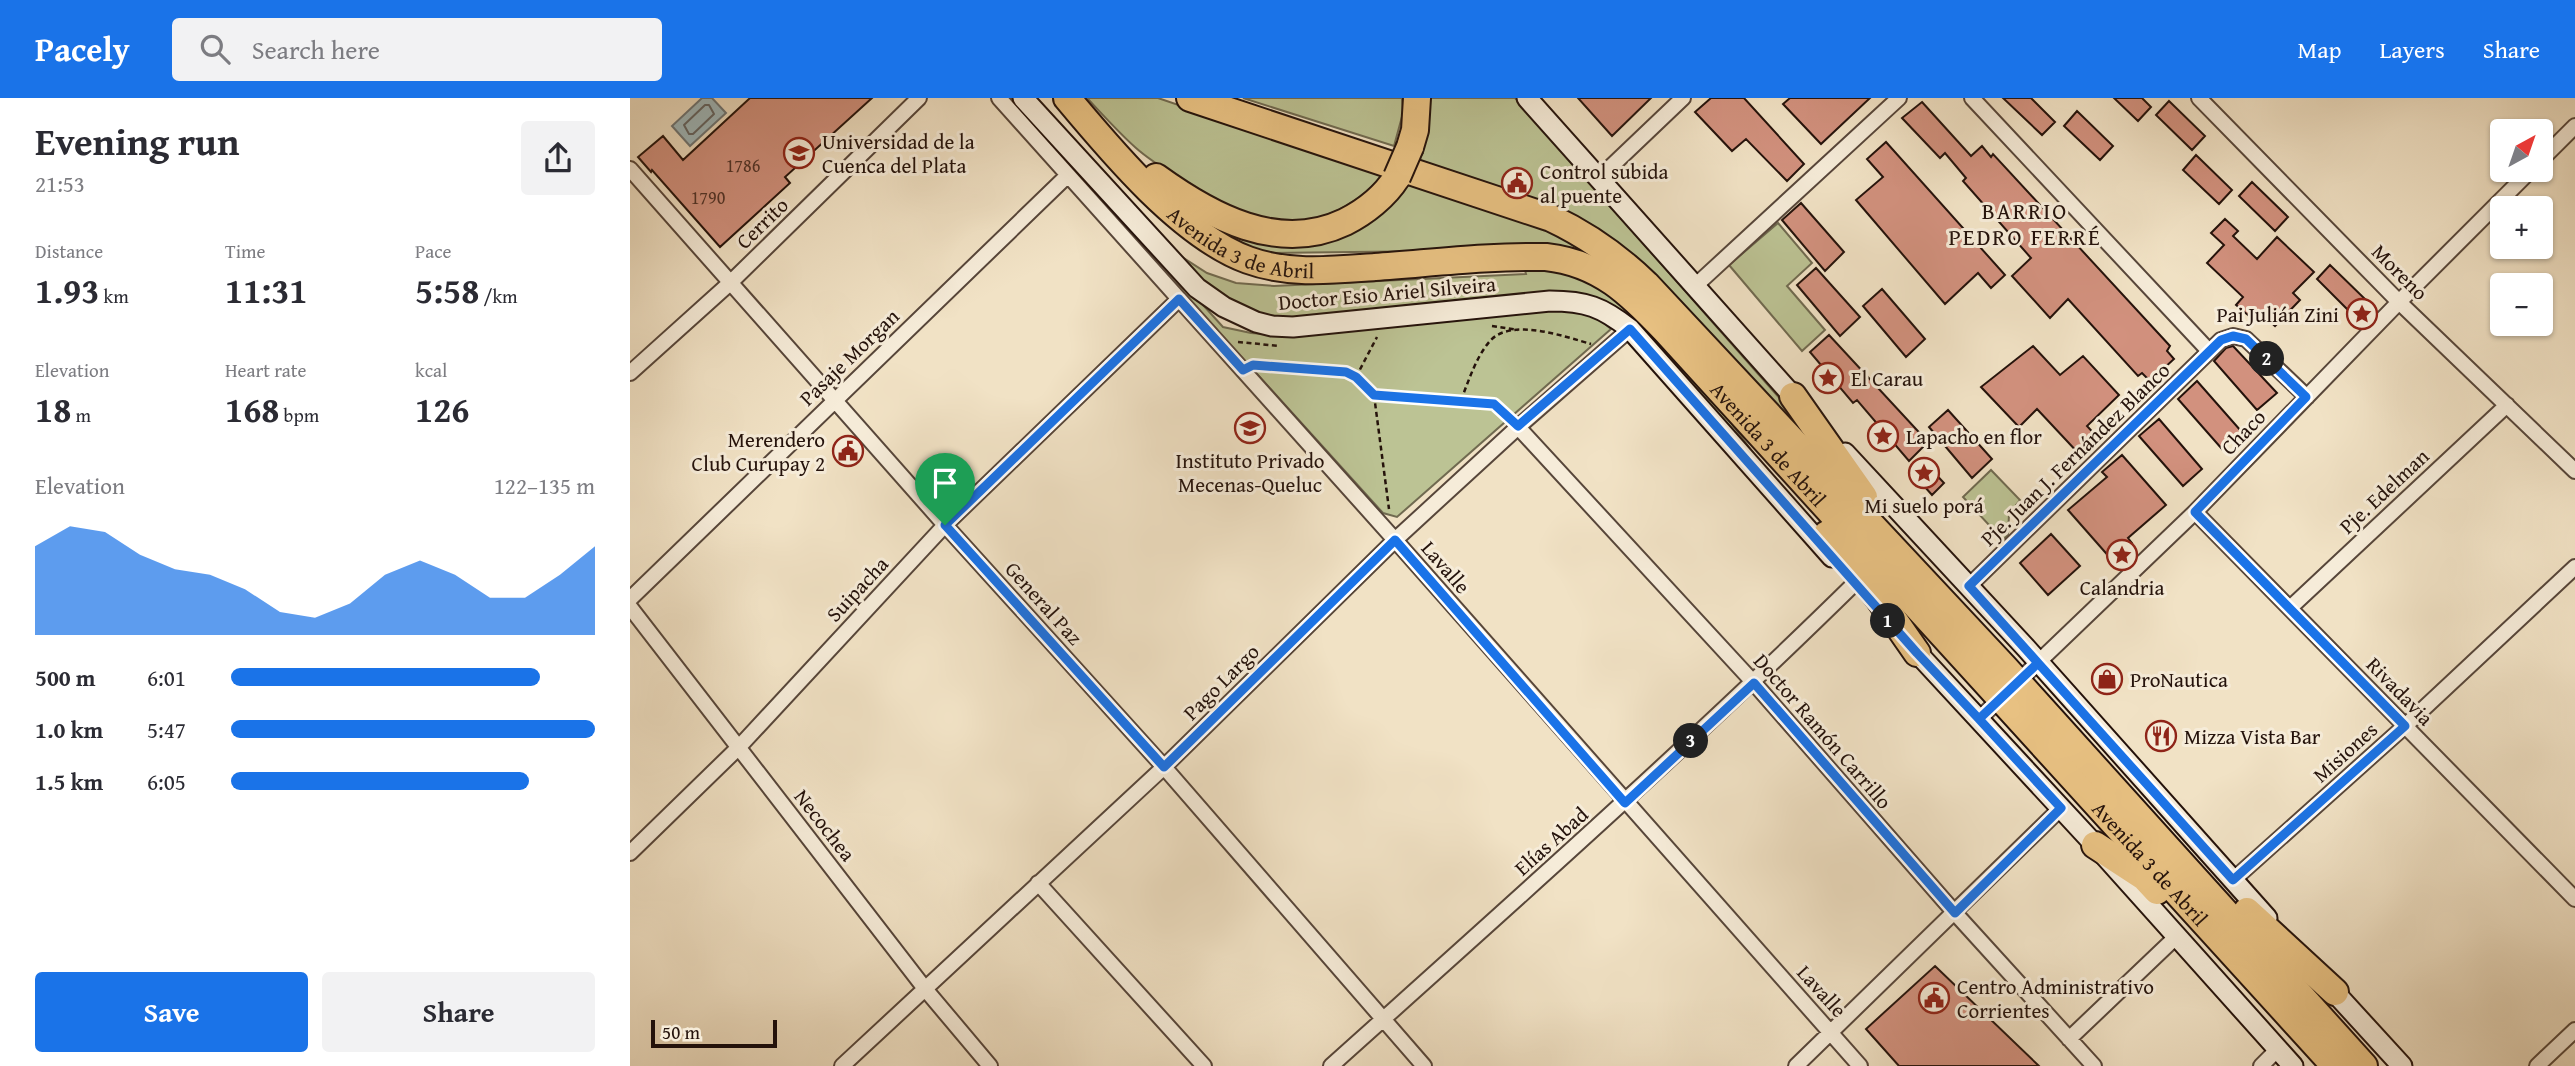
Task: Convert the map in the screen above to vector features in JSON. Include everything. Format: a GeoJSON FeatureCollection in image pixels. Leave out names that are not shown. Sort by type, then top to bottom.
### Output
{"type":"FeatureCollection","features":[{"type":"Feature","properties":{"kind":"highway","name":"Avenida 3 de Abril"},"geometry":{"type":"LineString","coordinates":[[1067,98],[1098,135],[1191,227],[1208,240],[1250,261],[1273,267],[1321,271],[1526,256],[1559,258],[1600,272],[1626,290],[1719,391],[2007,683],[2108,781],[2364,1066]]}},
{"type":"Feature","properties":{"kind":"highway","name":"Avenida 3 de Abril"},"geometry":{"type":"LineString","coordinates":[[1190,98],[1551,218],[1592,239],[1624,262],[2007,683],[2335,1066]]}},
{"type":"Feature","properties":{"kind":"highway"},"geometry":{"type":"LineString","coordinates":[[1098,135],[1174,190],[1225,219],[1263,232],[1302,234],[1338,225],[1381,197],[1397,177],[1410,147],[1415,130],[1417,98]]}},
{"type":"Feature","properties":{"kind":"highway"},"geometry":{"type":"LineString","coordinates":[[1719,391],[1760,452],[1878,597],[1917,653]]}},
{"type":"Feature","properties":{"kind":"highway"},"geometry":{"type":"LineString","coordinates":[[1793,396],[1864,498],[1954,602],[2007,683]]}},
{"type":"Feature","properties":{"kind":"highway"},"geometry":{"type":"LineString","coordinates":[[2108,781],[2176,839],[2266,930],[2335,992]]}},
{"type":"Feature","properties":{"kind":"highway"},"geometry":{"type":"LineString","coordinates":[[2095,845],[2144,877],[2229,967],[2305,1031]]}},
{"type":"Feature","properties":{"kind":"main road","name":"Doctor Esio Ariel Silveira"},"geometry":{"type":"LineString","coordinates":[[1023,98],[1197,288],[1224,307],[1256,322],[1272,326],[1317,326],[1567,301],[1605,311],[1630,329]]}},
{"type":"Feature","properties":{"kind":"main road"},"geometry":{"type":"LineString","coordinates":[[1527,98],[1694,288],[1969,586],[2402,1066]]}},
{"type":"Feature","properties":{"kind":"main road","name":"Avenida 3 de Abril"},"geometry":{"type":"LineString","coordinates":[[1630,329],[1917,653],[2095,845],[2293,1066]]}},
{"type":"Feature","properties":{"kind":"street","name":"Cerrito"},"geometry":{"type":"LineString","coordinates":[[630,373],[730,283],[919,98]]}},
{"type":"Feature","properties":{"kind":"street","name":"Lavalle"},"geometry":{"type":"LineString","coordinates":[[999,98],[1395,540],[1860,1066]]}},
{"type":"Feature","properties":{"kind":"street"},"geometry":{"type":"LineString","coordinates":[[1598,179],[1683,98]]}},
{"type":"Feature","properties":{"kind":"street"},"geometry":{"type":"LineString","coordinates":[[1694,288],[1899,98]]}},
{"type":"Feature","properties":{"kind":"street","name":"Moreno"},"geometry":{"type":"LineString","coordinates":[[2199,98],[2399,302],[2575,471]]}},
{"type":"Feature","properties":{"kind":"street"},"geometry":{"type":"LineString","coordinates":[[1978,100],[2210,351]]}},
{"type":"Feature","properties":{"kind":"street"},"geometry":{"type":"LineString","coordinates":[[2553,148],[2575,126]]}},
{"type":"Feature","properties":{"kind":"street","name":"General Paz"},"geometry":{"type":"LineString","coordinates":[[630,169],[945,525],[1164,767],[1424,1066]]}},
{"type":"Feature","properties":{"kind":"street","name":"Pasaje Morgan"},"geometry":{"type":"LineString","coordinates":[[630,598],[1068,175]]}},
{"type":"Feature","properties":{"kind":"street","name":"Chaco"},"geometry":{"type":"LineString","coordinates":[[1979,719],[2007,683],[2038,663],[2195,512],[2519,182]]}},
{"type":"Feature","properties":{"kind":"street","name":"Suipacha"},"geometry":{"type":"LineString","coordinates":[[630,853],[739,747],[945,525],[1179,299]]}},
{"type":"Feature","properties":{"kind":"street","name":"Pago Largo"},"geometry":{"type":"LineString","coordinates":[[842,1066],[1164,767],[1395,540],[1518,426],[1630,329]]}},
{"type":"Feature","properties":{"kind":"street","name":"Pje. Juan J. Fernández Blanco"},"geometry":{"type":"LineString","coordinates":[[1969,586],[2221,340],[2233,336],[2246,339],[2306,397]]}},
{"type":"Feature","properties":{"kind":"street","name":"Pje. Edelman"},"geometry":{"type":"LineString","coordinates":[[2290,608],[2507,405]]}},
{"type":"Feature","properties":{"kind":"street","name":"Doctor Ramón Carrillo"},"geometry":{"type":"LineString","coordinates":[[1518,426],[1754,683],[1955,913],[2094,1066]]}},
{"type":"Feature","properties":{"kind":"street","name":"Rivadavia"},"geometry":{"type":"LineString","coordinates":[[2195,512],[2575,899]]}},
{"type":"Feature","properties":{"kind":"street","name":"Misiones"},"geometry":{"type":"LineString","coordinates":[[2233,880],[2405,726],[2575,567]]}},
{"type":"Feature","properties":{"kind":"street","name":"Elías Abad"},"geometry":{"type":"LineString","coordinates":[[1331,1066],[1625,803],[1754,683],[1855,583]]}},
{"type":"Feature","properties":{"kind":"street","name":"Necochea"},"geometry":{"type":"LineString","coordinates":[[630,607],[926,990],[990,1066]]}},
{"type":"Feature","properties":{"kind":"street"},"geometry":{"type":"LineString","coordinates":[[1796,1066],[2061,808]]}},
{"type":"Feature","properties":{"kind":"street"},"geometry":{"type":"LineString","coordinates":[[1038,883],[1204,1066]]}},
{"type":"Feature","properties":{"kind":"street"},"geometry":{"type":"LineString","coordinates":[[2069,1039],[2177,936]]}},
{"type":"Feature","properties":{"kind":"street"},"geometry":{"type":"LineString","coordinates":[[2537,1066],[2575,1030]]}},
{"type":"Feature","properties":{"kind":"street"},"geometry":{"type":"LineString","coordinates":[[2261,1066],[2278,1049]]}},
{"type":"Feature","properties":{"kind":"path"},"geometry":{"type":"LineString","coordinates":[[1460,401],[1477,361],[1492,339],[1503,333],[1518,330],[1543,331],[1608,349]]}},
{"type":"Feature","properties":{"kind":"path"},"geometry":{"type":"LineString","coordinates":[[1356,377],[1378,335]]}},
{"type":"Feature","properties":{"kind":"path"},"geometry":{"type":"LineString","coordinates":[[1243,370],[1253,365],[1335,370],[1356,377],[1374,395],[1382,471],[1395,540]]}},
{"type":"Feature","properties":{"kind":"path"},"geometry":{"type":"LineString","coordinates":[[1374,395],[1494,404],[1518,426]]}},
{"type":"Feature","properties":{"kind":"green space"},"geometry":{"type":"Polygon","coordinates":[[[1007,98],[1015,98],[1223,327],[1285,336],[1554,305],[1595,316],[1611,329],[1397,517],[1383,513],[1007,98]]]}},
{"type":"Feature","properties":{"kind":"green space"},"geometry":{"type":"Polygon","coordinates":[[[1087,98],[1158,98],[1383,175],[1366,192],[1328,215],[1287,222],[1266,220],[1214,201],[1149,158],[1123,136],[1087,98]]]}},
{"type":"Feature","properties":{"kind":"green space"},"geometry":{"type":"Polygon","coordinates":[[[1243,98],[1402,98],[1403,113],[1394,146],[1243,98]]]}},
{"type":"Feature","properties":{"kind":"green space"},"geometry":{"type":"Polygon","coordinates":[[[1428,98],[1515,98],[1812,435],[1861,501],[1643,273],[1412,167],[1428,98]]]}},
{"type":"Feature","properties":{"kind":"green space"},"geometry":{"type":"Polygon","coordinates":[[[1408,177],[1539,219],[1616,264],[1517,250],[1269,253],[1220,238],[1197,214],[1294,243],[1408,177]]]}},
{"type":"Feature","properties":{"kind":"green space"},"geometry":{"type":"Polygon","coordinates":[[[1778,223],[1812,263],[1787,286],[1825,330],[1802,351],[1729,265],[1778,223]]]}},
{"type":"Feature","properties":{"kind":"green space"},"geometry":{"type":"Polygon","coordinates":[[[1168,248],[1207,273],[1236,283],[1274,286],[1526,274],[1524,266],[1578,273],[1632,311],[1714,400],[1763,466],[1600,302],[1278,321],[1225,304],[1168,248]]]}},
{"type":"Feature","properties":{"kind":"green space"},"geometry":{"type":"Polygon","coordinates":[[[1991,470],[2020,500],[2009,514],[2008,535],[2003,540],[1963,497],[1991,470]]]}},
{"type":"Feature","properties":{"kind":"water"},"geometry":{"type":"Polygon","coordinates":[[[702,98],[712,98],[726,113],[690,146],[672,126],[702,98]]]}},
{"type":"Feature","properties":{"kind":"building"},"geometry":{"type":"Polygon","coordinates":[[[750,98],[872,98],[785,177],[790,183],[720,247],[638,157],[663,136],[683,160],[750,98]]]}},
{"type":"Feature","properties":{"kind":"building"},"geometry":{"type":"Polygon","coordinates":[[[1578,98],[1651,98],[1612,136],[1578,98]]]}},
{"type":"Feature","properties":{"kind":"building"},"geometry":{"type":"Polygon","coordinates":[[[1711,98],[1744,98],[1804,164],[1787,181],[1746,139],[1732,151],[1695,112],[1711,98]]]}},
{"type":"Feature","properties":{"kind":"building"},"geometry":{"type":"Polygon","coordinates":[[[1790,98],[1870,98],[1821,144],[1783,104],[1790,98]]]}},
{"type":"Feature","properties":{"kind":"building"},"geometry":{"type":"Polygon","coordinates":[[[2003,98],[2031,98],[2055,122],[2042,135],[2003,98]]]}},
{"type":"Feature","properties":{"kind":"building"},"geometry":{"type":"Polygon","coordinates":[[[2114,98],[2142,98],[2151,107],[2138,121],[2114,98]]]}},
{"type":"Feature","properties":{"kind":"building"},"geometry":{"type":"Polygon","coordinates":[[[2169,101],[2205,136],[2192,150],[2156,115],[2169,101]]]}},
{"type":"Feature","properties":{"kind":"building"},"geometry":{"type":"Polygon","coordinates":[[[1922,102],[1971,156],[1982,146],[1991,157],[1993,154],[2170,346],[2167,351],[2174,359],[2150,381],[2142,373],[2138,376],[2068,299],[2050,318],[2012,276],[2031,258],[1963,181],[1966,178],[1945,153],[1940,158],[1902,118],[1922,102]]]}},
{"type":"Feature","properties":{"kind":"building"},"geometry":{"type":"Polygon","coordinates":[[[2077,111],[2113,146],[2100,160],[2064,126],[2077,111]]]}},
{"type":"Feature","properties":{"kind":"building"},"geometry":{"type":"Polygon","coordinates":[[[1886,142],[2005,275],[1991,288],[1978,273],[1945,304],[1856,200],[1883,177],[1867,159],[1886,142]]]}},
{"type":"Feature","properties":{"kind":"building"},"geometry":{"type":"Polygon","coordinates":[[[2196,155],[2232,190],[2219,204],[2183,170],[2196,155]]]}},
{"type":"Feature","properties":{"kind":"building"},"geometry":{"type":"Polygon","coordinates":[[[2252,182],[2288,217],[2275,231],[2239,196],[2252,182]]]}},
{"type":"Feature","properties":{"kind":"building"},"geometry":{"type":"Polygon","coordinates":[[[1801,203],[1844,252],[1825,271],[1782,220],[1801,203]]]}},
{"type":"Feature","properties":{"kind":"building"},"geometry":{"type":"Polygon","coordinates":[[[2225,219],[2238,231],[2233,236],[2257,259],[2277,237],[2314,272],[2293,293],[2300,300],[2275,326],[2262,314],[2255,321],[2236,305],[2243,297],[2207,263],[2224,245],[2211,233],[2225,219]]]}},
{"type":"Feature","properties":{"kind":"building"},"geometry":{"type":"Polygon","coordinates":[[[2330,265],[2366,300],[2352,314],[2317,279],[2330,265]]]}},
{"type":"Feature","properties":{"kind":"building"},"geometry":{"type":"Polygon","coordinates":[[[1816,268],[1860,317],[1840,336],[1797,285],[1816,268]]]}},
{"type":"Feature","properties":{"kind":"building"},"geometry":{"type":"Polygon","coordinates":[[[1882,289],[1925,339],[1906,357],[1863,306],[1882,289]]]}},
{"type":"Feature","properties":{"kind":"building"},"geometry":{"type":"Polygon","coordinates":[[[1829,335],[1928,442],[1909,461],[1857,400],[1853,403],[1810,352],[1829,335]]]}},
{"type":"Feature","properties":{"kind":"building"},"geometry":{"type":"Polygon","coordinates":[[[2033,346],[2060,375],[2083,356],[2119,395],[2087,426],[2099,439],[2081,456],[2037,409],[2019,427],[1981,387],[2033,346]]]}},
{"type":"Feature","properties":{"kind":"building"},"geometry":{"type":"Polygon","coordinates":[[[2233,346],[2277,393],[2257,410],[2214,361],[2226,348],[2233,346]]]}},
{"type":"Feature","properties":{"kind":"building"},"geometry":{"type":"Polygon","coordinates":[[[2197,381],[2241,431],[2222,449],[2178,399],[2197,381]]]}},
{"type":"Feature","properties":{"kind":"building"},"geometry":{"type":"Polygon","coordinates":[[[1948,410],[1992,459],[1972,478],[1929,427],[1948,410]]]}},
{"type":"Feature","properties":{"kind":"building"},"geometry":{"type":"Polygon","coordinates":[[[2159,419],[2202,469],[2183,486],[2139,436],[2159,419]]]}},
{"type":"Feature","properties":{"kind":"building"},"geometry":{"type":"Polygon","coordinates":[[[2122,455],[2166,505],[2128,538],[2132,543],[2112,560],[2068,510],[2107,477],[2102,472],[2122,455]]]}},
{"type":"Feature","properties":{"kind":"building"},"geometry":{"type":"Polygon","coordinates":[[[1929,467],[1944,483],[1932,495],[1917,478],[1929,467]]]}},
{"type":"Feature","properties":{"kind":"building"},"geometry":{"type":"Polygon","coordinates":[[[2051,534],[2080,566],[2048,595],[2020,563],[2051,534]]]}},
{"type":"Feature","properties":{"kind":"building","name":"Centro Administrativo Corrientes"},"geometry":{"type":"Polygon","coordinates":[[[1935,966],[2039,1066],[1899,1066],[1866,1029],[1935,966]]]}},
{"type":"Feature","properties":{"kind":"place","name":"Universidad de la Cuenca del Plata"},"geometry":{"type":"Point","coordinates":[799,153]}},
{"type":"Feature","properties":{"kind":"place","name":"Control subida al puente"},"geometry":{"type":"Point","coordinates":[1517,183]}},
{"type":"Feature","properties":{"kind":"place","name":"Pai Julián Zini"},"geometry":{"type":"Point","coordinates":[2362,314]}},
{"type":"Feature","properties":{"kind":"place","name":"El Carau"},"geometry":{"type":"Point","coordinates":[1828,378]}},
{"type":"Feature","properties":{"kind":"place","name":"Instituto Privado Mecenas-Queluc"},"geometry":{"type":"Point","coordinates":[1250,428]}},
{"type":"Feature","properties":{"kind":"place","name":"Lapacho en flor"},"geometry":{"type":"Point","coordinates":[1883,436]}},
{"type":"Feature","properties":{"kind":"place","name":"Merendero Club Curupay 2"},"geometry":{"type":"Point","coordinates":[848,451]}},
{"type":"Feature","properties":{"kind":"place","name":"Mi suelo porá"},"geometry":{"type":"Point","coordinates":[1924,473]}},
{"type":"Feature","properties":{"kind":"place","name":"Calandria"},"geometry":{"type":"Point","coordinates":[2122,555]}},
{"type":"Feature","properties":{"kind":"place","name":"ProNautica"},"geometry":{"type":"Point","coordinates":[2107,679]}},
{"type":"Feature","properties":{"kind":"place","name":"Mizza Vista Bar"},"geometry":{"type":"Point","coordinates":[2161,736]}},
{"type":"Feature","properties":{"kind":"place","name":"Centro Administrativo Corrientes"},"geometry":{"type":"Point","coordinates":[1934,998]}},
{"type":"Feature","properties":{"kind":"district","name":"BARRIO PEDRO FERRÉ"},"geometry":{"type":"Point","coordinates":[2025,223]}},
{"type":"Feature","properties":{"kind":"route"},"geometry":{"type":"LineString","coordinates":[[945,525],[1164,767],[1395,540],[1625,803],[1754,683],[1955,913],[2061,808],[1979,719],[2038,663],[1969,586],[2221,340],[2233,336],[2246,339],[2306,397],[2195,512],[2405,726],[2233,880],[2038,663],[2017,682],[1979,719],[1917,653],[1630,329],[1518,426],[1494,404],[1374,395],[1356,377],[1346,372],[1253,365],[1243,370],[1179,299],[945,525]]}}]}
